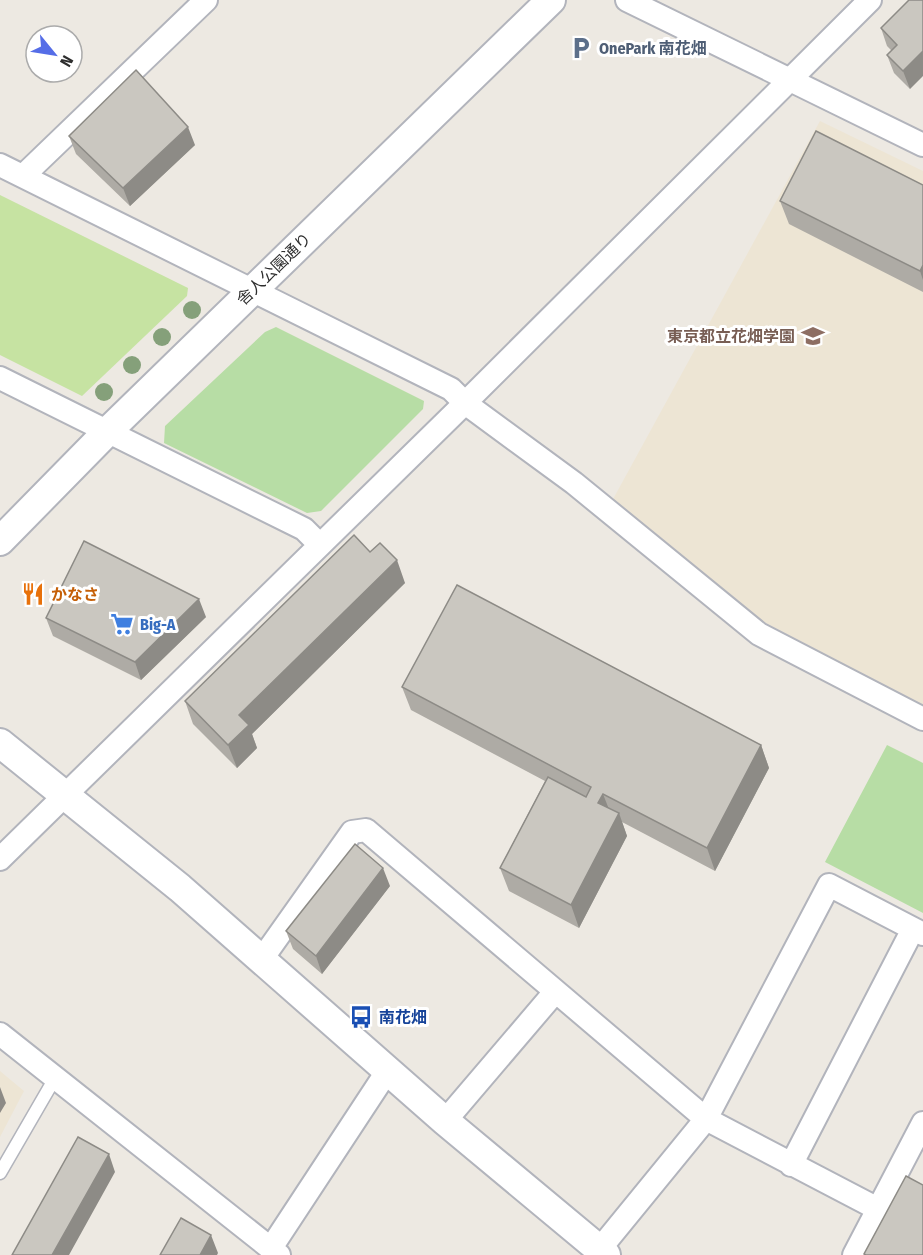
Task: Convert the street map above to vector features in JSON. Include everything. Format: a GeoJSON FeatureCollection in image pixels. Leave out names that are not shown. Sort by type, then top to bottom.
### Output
{"type":"FeatureCollection","features":[{"type":"Feature","properties":{"kind":"street"},"geometry":{"type":"LineString","coordinates":[[23,176],[206,0]]}},
{"type":"Feature","properties":{"kind":"street","name":"舎人公園通り"},"geometry":{"type":"LineString","coordinates":[[0,541],[107,432],[551,0]]}},
{"type":"Feature","properties":{"kind":"street"},"geometry":{"type":"LineString","coordinates":[[627,0],[923,145]]}},
{"type":"Feature","properties":{"kind":"street"},"geometry":{"type":"LineString","coordinates":[[0,859],[465,404],[870,0]]}},
{"type":"Feature","properties":{"kind":"street"},"geometry":{"type":"LineString","coordinates":[[0,165],[451,389],[465,404],[574,483],[759,634],[923,719]]}},
{"type":"Feature","properties":{"kind":"street"},"geometry":{"type":"LineString","coordinates":[[0,378],[304,529],[320,545]]}},
{"type":"Feature","properties":{"kind":"street"},"geometry":{"type":"LineString","coordinates":[[0,743],[67,795],[262,959],[445,1121],[602,1253],[706,1119],[829,885],[918,931],[791,1165]]}},
{"type":"Feature","properties":{"kind":"street"},"geometry":{"type":"LineString","coordinates":[[262,959],[352,832],[366,830],[706,1119],[878,1209]]}},
{"type":"Feature","properties":{"kind":"street"},"geometry":{"type":"LineString","coordinates":[[445,1121],[555,992]]}},
{"type":"Feature","properties":{"kind":"street"},"geometry":{"type":"LineString","coordinates":[[0,1034],[275,1252],[388,1070]]}},
{"type":"Feature","properties":{"kind":"street"},"geometry":{"type":"LineString","coordinates":[[854,1255],[923,1123]]}},
{"type":"Feature","properties":{"kind":"lane"},"geometry":{"type":"LineString","coordinates":[[0,1173],[55,1078]]}},
{"type":"Feature","properties":{"kind":"shaded area","name":"東京都立花畑学園"},"geometry":{"type":"Polygon","coordinates":[[[820,121],[923,171],[923,705],[760,620],[612,501],[820,121]]]}},
{"type":"Feature","properties":{"kind":"shaded area"},"geometry":{"type":"Polygon","coordinates":[[[0,1071],[24,1091],[0,1137],[0,1071]]]}},
{"type":"Feature","properties":{"kind":"green space"},"geometry":{"type":"Polygon","coordinates":[[[0,195],[188,288],[187,296],[82,396],[0,355],[0,195]]]}},
{"type":"Feature","properties":{"kind":"green space"},"geometry":{"type":"Polygon","coordinates":[[[276,327],[424,401],[423,409],[321,511],[307,513],[164,443],[165,426],[265,332],[276,327]]]}},
{"type":"Feature","properties":{"kind":"green space"},"geometry":{"type":"Polygon","coordinates":[[[887,745],[923,763],[923,913],[825,862],[887,745]]]}},
{"type":"Feature","properties":{"kind":"building"},"geometry":{"type":"Polygon","coordinates":[[[909,0],[923,0],[923,51],[903,71],[887,55],[897,45],[881,28],[909,0]]]}},
{"type":"Feature","properties":{"kind":"building"},"geometry":{"type":"Polygon","coordinates":[[[136,70],[188,127],[123,188],[69,136],[136,70]]]}},
{"type":"Feature","properties":{"kind":"building"},"geometry":{"type":"Polygon","coordinates":[[[816,131],[923,185],[923,265],[920,271],[780,201],[816,131]]]}},
{"type":"Feature","properties":{"kind":"building"},"geometry":{"type":"Polygon","coordinates":[[[354,535],[370,552],[380,543],[397,560],[239,715],[249,725],[228,745],[185,701],[354,535]]]}},
{"type":"Feature","properties":{"kind":"building"},"geometry":{"type":"Polygon","coordinates":[[[84,541],[199,599],[135,662],[46,618],[84,541]]]}},
{"type":"Feature","properties":{"kind":"building"},"geometry":{"type":"Polygon","coordinates":[[[457,585],[761,745],[707,848],[603,794],[598,803],[619,813],[571,905],[500,868],[548,777],[586,797],[591,787],[402,687],[457,585]]]}},
{"type":"Feature","properties":{"kind":"building"},"geometry":{"type":"Polygon","coordinates":[[[355,844],[383,868],[316,956],[286,931],[355,844]]]}},
{"type":"Feature","properties":{"kind":"building"},"geometry":{"type":"Polygon","coordinates":[[[78,1137],[109,1154],[52,1255],[12,1255],[78,1137]]]}},
{"type":"Feature","properties":{"kind":"building"},"geometry":{"type":"Polygon","coordinates":[[[906,1176],[923,1185],[923,1255],[864,1254],[906,1176]]]}},
{"type":"Feature","properties":{"kind":"building"},"geometry":{"type":"Polygon","coordinates":[[[181,1218],[211,1235],[200,1255],[160,1255],[181,1218]]]}},
{"type":"Feature","properties":{"kind":"place","name":"OnePark 南花畑"},"geometry":{"type":"Point","coordinates":[581,48]}},
{"type":"Feature","properties":{"kind":"place","name":"東京都立花畑学園"},"geometry":{"type":"Point","coordinates":[813,336]}},
{"type":"Feature","properties":{"kind":"place","name":"かなさ"},"geometry":{"type":"Point","coordinates":[33,594]}},
{"type":"Feature","properties":{"kind":"place","name":"Big-A"},"geometry":{"type":"Point","coordinates":[122,624]}},
{"type":"Feature","properties":{"kind":"place","name":"南花畑"},"geometry":{"type":"Point","coordinates":[361,1017]}}]}
